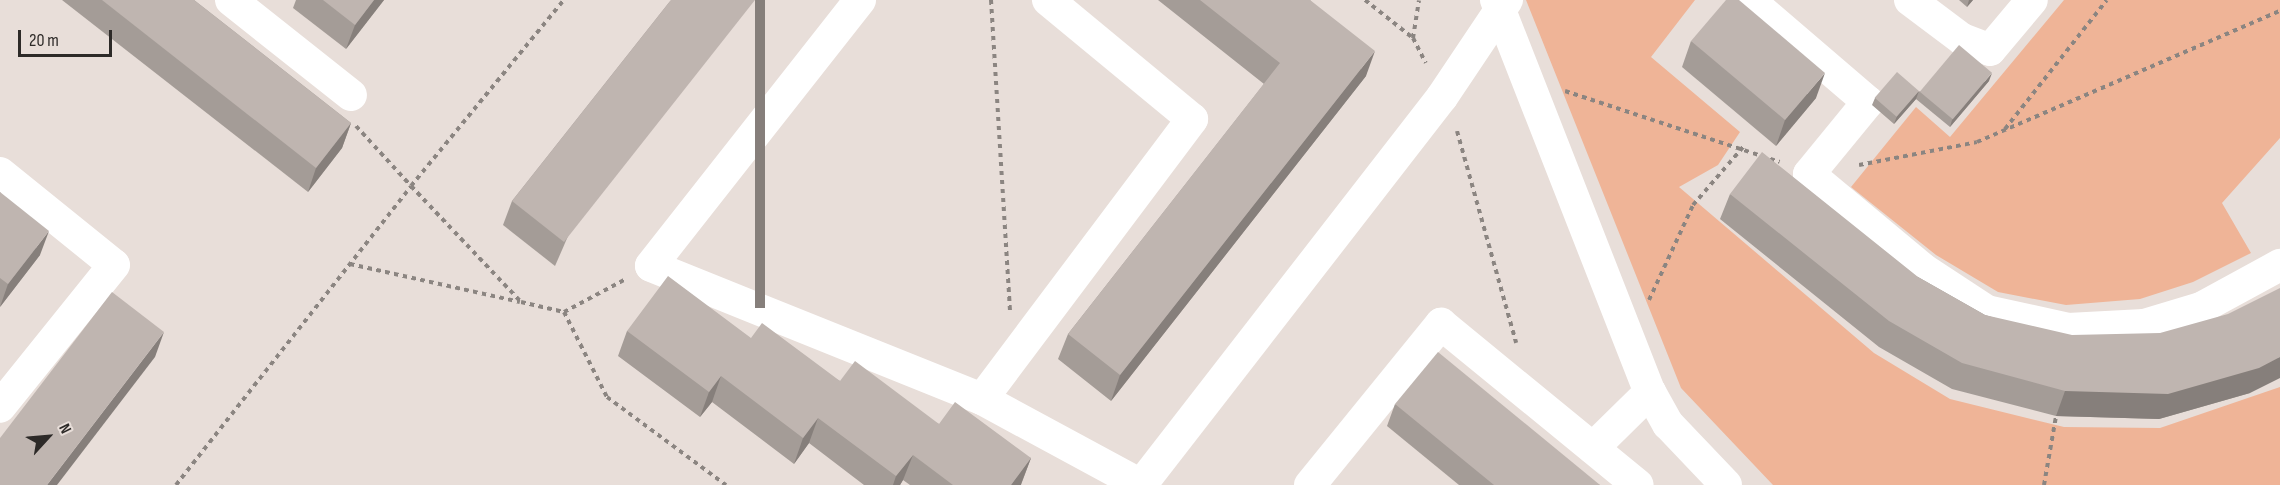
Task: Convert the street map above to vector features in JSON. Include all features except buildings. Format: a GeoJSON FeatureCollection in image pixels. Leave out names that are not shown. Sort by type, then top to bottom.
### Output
{"type":"FeatureCollection","features":[{"type":"Feature","properties":{"kind":"lane"},"geometry":{"type":"LineString","coordinates":[[860,0],[651,266],[982,399],[1141,485],[1442,97],[1501,4]]}},
{"type":"Feature","properties":{"kind":"lane"},"geometry":{"type":"LineString","coordinates":[[982,399],[1192,119],[1048,0]]}},
{"type":"Feature","properties":{"kind":"lane"},"geometry":{"type":"LineString","coordinates":[[1749,0],[1868,102],[1809,174],[1923,269],[1987,311],[2068,329],[2144,325],[2201,308],[2280,265]]}},
{"type":"Feature","properties":{"kind":"lane"},"geometry":{"type":"LineString","coordinates":[[1910,0],[1962,39],[1990,50],[2032,0]]}},
{"type":"Feature","properties":{"kind":"lane"},"geometry":{"type":"LineString","coordinates":[[241,3],[350,106]]}},
{"type":"Feature","properties":{"kind":"lane"},"geometry":{"type":"LineString","coordinates":[[1501,4],[1650,392],[1668,424],[1726,485]]}},
{"type":"Feature","properties":{"kind":"lane"},"geometry":{"type":"LineString","coordinates":[[0,173],[114,265],[0,407]]}},
{"type":"Feature","properties":{"kind":"lane"},"geometry":{"type":"LineString","coordinates":[[1310,485],[1441,324],[1638,485]]}},
{"type":"Feature","properties":{"kind":"lane"},"geometry":{"type":"LineString","coordinates":[[1593,448],[1650,392]]}},
{"type":"Feature","properties":{"kind":"path"},"geometry":{"type":"LineString","coordinates":[[176,485],[411,186],[564,0]]}},
{"type":"Feature","properties":{"kind":"path"},"geometry":{"type":"LineString","coordinates":[[991,0],[1015,355]]}},
{"type":"Feature","properties":{"kind":"path"},"geometry":{"type":"LineString","coordinates":[[1365,0],[1413,38],[1442,97]]}},
{"type":"Feature","properties":{"kind":"path"},"geometry":{"type":"LineString","coordinates":[[1413,38],[1419,0]]}},
{"type":"Feature","properties":{"kind":"path"},"geometry":{"type":"LineString","coordinates":[[2004,130],[2107,0]]}},
{"type":"Feature","properties":{"kind":"path"},"geometry":{"type":"LineString","coordinates":[[1553,87],[1744,146],[1809,174],[1977,142],[2280,11]]}},
{"type":"Feature","properties":{"kind":"path"},"geometry":{"type":"LineString","coordinates":[[350,106],[411,186],[521,302]]}},
{"type":"Feature","properties":{"kind":"path"},"geometry":{"type":"LineString","coordinates":[[1455,125],[1516,346],[1524,354]]}},
{"type":"Feature","properties":{"kind":"path"},"geometry":{"type":"LineString","coordinates":[[1626,334],[1644,312],[1692,205],[1744,146]]}},
{"type":"Feature","properties":{"kind":"path"},"geometry":{"type":"LineString","coordinates":[[350,264],[564,312],[651,266]]}},
{"type":"Feature","properties":{"kind":"path"},"geometry":{"type":"LineString","coordinates":[[564,312],[607,397],[726,485]]}},
{"type":"Feature","properties":{"kind":"path"},"geometry":{"type":"LineString","coordinates":[[2044,485],[2056,416]]}},
{"type":"Feature","properties":{"kind":"shaded area"},"geometry":{"type":"Polygon","coordinates":[[[1526,0],[1695,0],[1651,57],[1740,132],[1718,165],[1679,187],[1874,353],[1950,399],[2064,427],[2160,428],[2280,387],[2280,485],[1773,485],[1681,388],[1526,0]]]}},
{"type":"Feature","properties":{"kind":"shaded area"},"geometry":{"type":"Polygon","coordinates":[[[2064,0],[2280,0],[2280,138],[2222,203],[2251,253],[2193,282],[2140,299],[2066,305],[1998,292],[1936,255],[1851,187],[1916,107],[1950,137],[2064,0]]]}}]}
